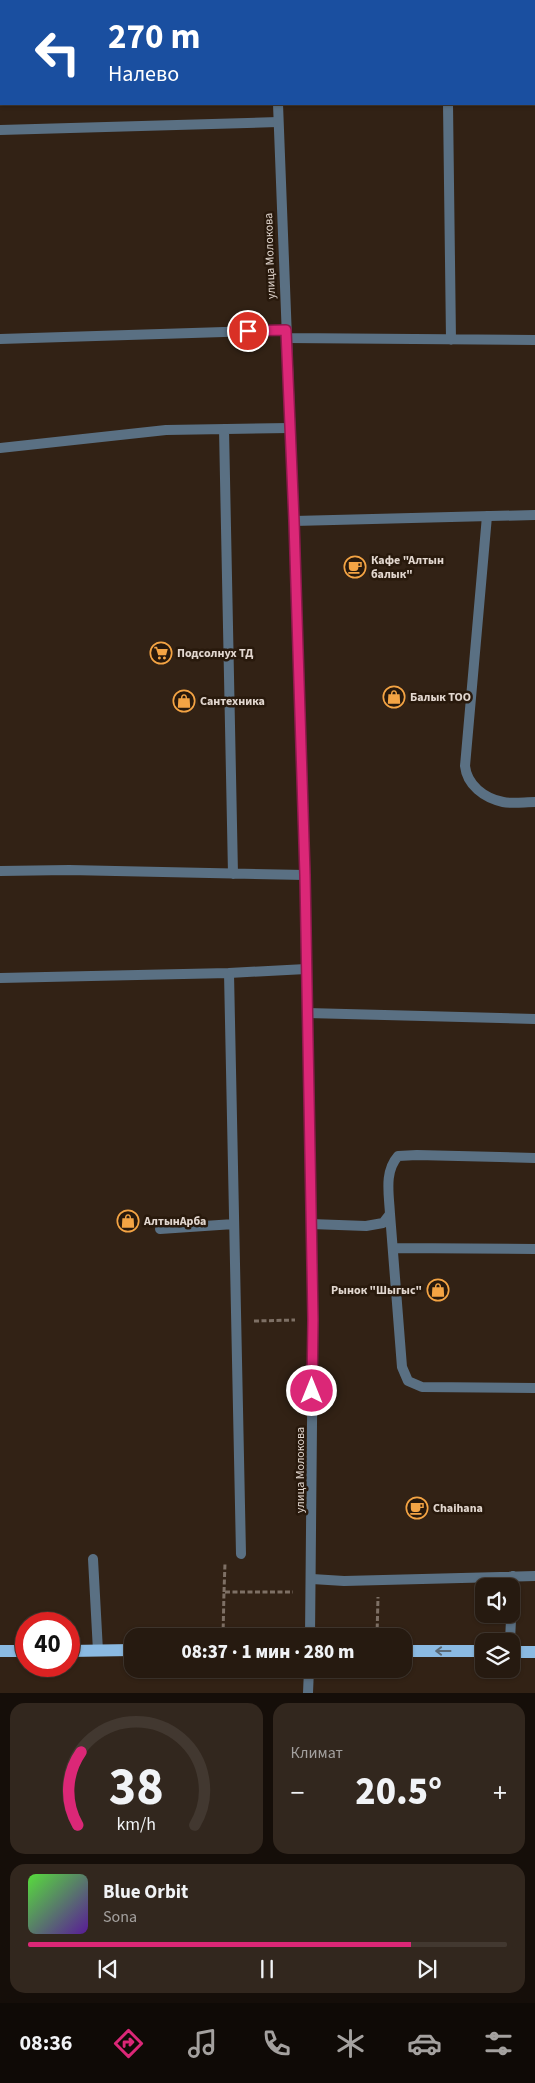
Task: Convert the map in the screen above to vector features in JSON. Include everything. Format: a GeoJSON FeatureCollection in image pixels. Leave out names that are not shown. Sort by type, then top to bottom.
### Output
{"type":"FeatureCollection","features":[{"type":"Feature","properties":{"kind":"main road"},"geometry":{"type":"LineString","coordinates":[[80,1651],[124,1650]]}},
{"type":"Feature","properties":{"kind":"main road"},"geometry":{"type":"LineString","coordinates":[[0,1651],[15,1651]]}},
{"type":"Feature","properties":{"kind":"main road"},"geometry":{"type":"LineString","coordinates":[[412,1651],[475,1652]]}},
{"type":"Feature","properties":{"kind":"main road"},"geometry":{"type":"LineString","coordinates":[[520,1652],[535,1652]]}},
{"type":"Feature","properties":{"kind":"street","name":"улица Молокова"},"geometry":{"type":"LineString","coordinates":[[278,105],[305,875],[313,1320],[310,1628]]}},
{"type":"Feature","properties":{"kind":"street"},"geometry":{"type":"LineString","coordinates":[[448,105],[451,340]]}},
{"type":"Feature","properties":{"kind":"street"},"geometry":{"type":"LineString","coordinates":[[0,130],[278,122]]}},
{"type":"Feature","properties":{"kind":"street"},"geometry":{"type":"LineString","coordinates":[[0,339],[286,334],[451,340],[535,340]]}},
{"type":"Feature","properties":{"kind":"street"},"geometry":{"type":"LineString","coordinates":[[0,448],[166,430],[290,428]]}},
{"type":"Feature","properties":{"kind":"street"},"geometry":{"type":"LineString","coordinates":[[224,429],[233,874]]}},
{"type":"Feature","properties":{"kind":"street"},"geometry":{"type":"LineString","coordinates":[[294,521],[487,516],[533,517]]}},
{"type":"Feature","properties":{"kind":"street"},"geometry":{"type":"LineString","coordinates":[[487,516],[465,757],[466,777],[473,786],[484,794],[503,802],[535,802]]}},
{"type":"Feature","properties":{"kind":"street"},"geometry":{"type":"LineString","coordinates":[[0,870],[305,875]]}},
{"type":"Feature","properties":{"kind":"street"},"geometry":{"type":"LineString","coordinates":[[0,978],[229,973],[306,969]]}},
{"type":"Feature","properties":{"kind":"street"},"geometry":{"type":"LineString","coordinates":[[229,973],[241,1554]]}},
{"type":"Feature","properties":{"kind":"street"},"geometry":{"type":"LineString","coordinates":[[307,1013],[535,1018]]}},
{"type":"Feature","properties":{"kind":"street"},"geometry":{"type":"LineString","coordinates":[[535,1158],[398,1156],[392,1164],[388,1178],[402,1366],[408,1381],[422,1387],[535,1388]]}},
{"type":"Feature","properties":{"kind":"street"},"geometry":{"type":"LineString","coordinates":[[311,1224],[366,1226],[383,1223],[390,1214]]}},
{"type":"Feature","properties":{"kind":"street"},"geometry":{"type":"LineString","coordinates":[[160,1229],[234,1224]]}},
{"type":"Feature","properties":{"kind":"street"},"geometry":{"type":"LineString","coordinates":[[392,1248],[535,1249]]}},
{"type":"Feature","properties":{"kind":"street"},"geometry":{"type":"LineString","coordinates":[[93,1559],[98,1651]]}},
{"type":"Feature","properties":{"kind":"street"},"geometry":{"type":"LineString","coordinates":[[510,1633],[513,1576]]}},
{"type":"Feature","properties":{"kind":"street"},"geometry":{"type":"LineString","coordinates":[[312,1579],[353,1580],[535,1576]]}},
{"type":"Feature","properties":{"kind":"street"},"geometry":{"type":"LineString","coordinates":[[308,1693],[309,1678]]}},
{"type":"Feature","properties":{"kind":"path"},"geometry":{"type":"LineString","coordinates":[[236,1322],[313,1320]]}},
{"type":"Feature","properties":{"kind":"path"},"geometry":{"type":"LineString","coordinates":[[224,1592],[226,1555]]}},
{"type":"Feature","properties":{"kind":"place","name":"Кафе \"Алтын балык\""},"geometry":{"type":"Point","coordinates":[355,567]}},
{"type":"Feature","properties":{"kind":"place","name":"Подсолнух ТД"},"geometry":{"type":"Point","coordinates":[161,653]}},
{"type":"Feature","properties":{"kind":"place","name":"Балык ТОО"},"geometry":{"type":"Point","coordinates":[394,697]}},
{"type":"Feature","properties":{"kind":"place","name":"Сантехника"},"geometry":{"type":"Point","coordinates":[184,701]}},
{"type":"Feature","properties":{"kind":"place","name":"АлтынАрба"},"geometry":{"type":"Point","coordinates":[128,1221]}},
{"type":"Feature","properties":{"kind":"place","name":"Рынок \"Шыгыс\""},"geometry":{"type":"Point","coordinates":[438,1290]}},
{"type":"Feature","properties":{"kind":"place","name":"Chaihana"},"geometry":{"type":"Point","coordinates":[417,1508]}},
{"type":"Feature","properties":{"kind":"route"},"geometry":{"type":"LineString","coordinates":[[248,331],[286,330],[305,875],[313,1320],[312,1391]]}}]}
